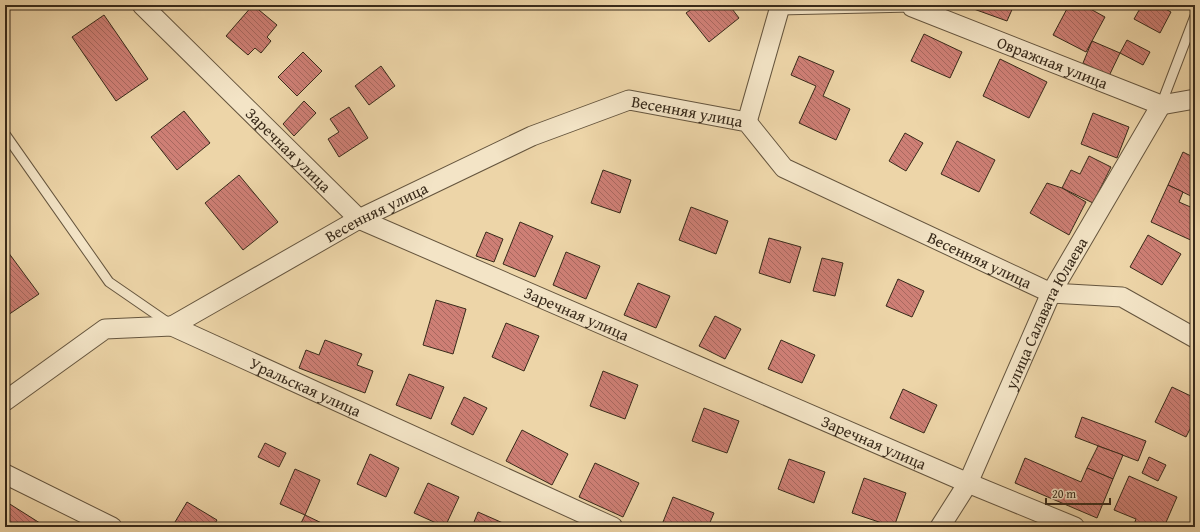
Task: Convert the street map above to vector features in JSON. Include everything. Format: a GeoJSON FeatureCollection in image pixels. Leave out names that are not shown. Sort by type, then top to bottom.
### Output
{"type":"FeatureCollection","features":[{"type":"Feature","properties":{"kind":"street","name":"Заречная улица"},"geometry":{"type":"LineString","coordinates":[[142,5],[359,220],[968,483],[1074,527]]}},
{"type":"Feature","properties":{"kind":"street","name":"Овражная улица"},"geometry":{"type":"LineString","coordinates":[[913,6],[1161,105]]}},
{"type":"Feature","properties":{"kind":"street"},"geometry":{"type":"LineString","coordinates":[[747,122],[779,7]]}},
{"type":"Feature","properties":{"kind":"street"},"geometry":{"type":"LineString","coordinates":[[1161,105],[1195,99]]}},
{"type":"Feature","properties":{"kind":"street","name":"Весенняя улица"},"geometry":{"type":"LineString","coordinates":[[172,326],[359,220],[532,136],[629,100],[747,122],[784,168],[1050,293],[1122,297],[1195,338]]}},
{"type":"Feature","properties":{"kind":"street","name":"улица Салавата Юлаева"},"geometry":{"type":"LineString","coordinates":[[940,527],[968,483],[1050,293],[1161,105]]}},
{"type":"Feature","properties":{"kind":"street","name":"Уральская улица"},"geometry":{"type":"LineString","coordinates":[[5,401],[105,329],[172,326],[613,527]]}},
{"type":"Feature","properties":{"kind":"street"},"geometry":{"type":"LineString","coordinates":[[5,474],[112,527]]}},
{"type":"Feature","properties":{"kind":"lane"},"geometry":{"type":"LineString","coordinates":[[779,7],[913,6]]}},
{"type":"Feature","properties":{"kind":"lane"},"geometry":{"type":"LineString","coordinates":[[1161,105],[1195,16]]}},
{"type":"Feature","properties":{"kind":"lane"},"geometry":{"type":"LineString","coordinates":[[5,134],[109,282],[172,326]]}},
{"type":"Feature","properties":{"kind":"building"},"geometry":{"type":"Polygon","coordinates":[[[253,5],[277,25],[267,37],[271,41],[261,53],[255,48],[248,55],[226,36],[253,5]]]}},
{"type":"Feature","properties":{"kind":"building"},"geometry":{"type":"Polygon","coordinates":[[[697,5],[729,5],[739,18],[709,42],[686,13],[697,5]]]}},
{"type":"Feature","properties":{"kind":"building"},"geometry":{"type":"Polygon","coordinates":[[[972,5],[1014,5],[1007,21],[971,8],[972,5]]]}},
{"type":"Feature","properties":{"kind":"building"},"geometry":{"type":"Polygon","coordinates":[[[1069,5],[1083,5],[1105,17],[1086,52],[1053,35],[1069,5]]]}},
{"type":"Feature","properties":{"kind":"building"},"geometry":{"type":"Polygon","coordinates":[[[1142,5],[1158,5],[1171,12],[1160,33],[1134,19],[1142,5]]]}},
{"type":"Feature","properties":{"kind":"building"},"geometry":{"type":"Polygon","coordinates":[[[104,15],[148,79],[116,101],[72,37],[104,15]]]}},
{"type":"Feature","properties":{"kind":"building"},"geometry":{"type":"Polygon","coordinates":[[[924,34],[962,52],[950,78],[911,61],[924,34]]]}},
{"type":"Feature","properties":{"kind":"building"},"geometry":{"type":"Polygon","coordinates":[[[1127,40],[1150,52],[1143,65],[1120,53],[1127,40]]]}},
{"type":"Feature","properties":{"kind":"building"},"geometry":{"type":"Polygon","coordinates":[[[1092,41],[1120,53],[1109,76],[1083,63],[1092,41]]]}},
{"type":"Feature","properties":{"kind":"building"},"geometry":{"type":"Polygon","coordinates":[[[303,52],[322,71],[297,96],[278,77],[303,52]]]}},
{"type":"Feature","properties":{"kind":"building"},"geometry":{"type":"Polygon","coordinates":[[[799,56],[834,71],[823,96],[850,109],[836,140],[799,123],[816,86],[791,75],[799,56]]]}},
{"type":"Feature","properties":{"kind":"building"},"geometry":{"type":"Polygon","coordinates":[[[1000,59],[1047,82],[1029,118],[983,96],[1000,59]]]}},
{"type":"Feature","properties":{"kind":"building"},"geometry":{"type":"Polygon","coordinates":[[[381,66],[395,86],[369,105],[355,86],[381,66]]]}},
{"type":"Feature","properties":{"kind":"building"},"geometry":{"type":"Polygon","coordinates":[[[304,101],[316,113],[294,136],[283,124],[304,101]]]}},
{"type":"Feature","properties":{"kind":"building"},"geometry":{"type":"Polygon","coordinates":[[[349,107],[368,138],[339,157],[328,139],[339,132],[330,119],[349,107]]]}},
{"type":"Feature","properties":{"kind":"building"},"geometry":{"type":"Polygon","coordinates":[[[184,111],[210,143],[177,170],[151,137],[184,111]]]}},
{"type":"Feature","properties":{"kind":"building"},"geometry":{"type":"Polygon","coordinates":[[[1093,113],[1129,127],[1117,158],[1081,144],[1093,113]]]}},
{"type":"Feature","properties":{"kind":"building"},"geometry":{"type":"Polygon","coordinates":[[[905,133],[923,143],[906,171],[889,161],[905,133]]]}},
{"type":"Feature","properties":{"kind":"building"},"geometry":{"type":"Polygon","coordinates":[[[957,141],[995,160],[979,192],[941,174],[957,141]]]}},
{"type":"Feature","properties":{"kind":"building"},"geometry":{"type":"Polygon","coordinates":[[[1183,152],[1195,158],[1195,198],[1168,185],[1183,152]]]}},
{"type":"Feature","properties":{"kind":"building"},"geometry":{"type":"Polygon","coordinates":[[[1089,156],[1111,167],[1093,203],[1062,188],[1071,170],[1080,174],[1089,156]]]}},
{"type":"Feature","properties":{"kind":"building"},"geometry":{"type":"Polygon","coordinates":[[[603,170],[631,180],[620,213],[591,203],[603,170]]]}},
{"type":"Feature","properties":{"kind":"building"},"geometry":{"type":"Polygon","coordinates":[[[239,175],[278,222],[243,250],[205,203],[239,175]]]}},
{"type":"Feature","properties":{"kind":"building"},"geometry":{"type":"Polygon","coordinates":[[[1047,183],[1062,188],[1086,202],[1069,235],[1030,213],[1047,183]]]}},
{"type":"Feature","properties":{"kind":"building"},"geometry":{"type":"Polygon","coordinates":[[[1168,185],[1183,192],[1179,202],[1195,209],[1195,242],[1151,222],[1168,185]]]}},
{"type":"Feature","properties":{"kind":"building"},"geometry":{"type":"Polygon","coordinates":[[[691,207],[728,221],[716,254],[679,240],[691,207]]]}},
{"type":"Feature","properties":{"kind":"building"},"geometry":{"type":"Polygon","coordinates":[[[520,222],[553,236],[535,277],[503,264],[520,222]]]}},
{"type":"Feature","properties":{"kind":"building"},"geometry":{"type":"Polygon","coordinates":[[[486,232],[503,239],[494,262],[476,256],[486,232]]]}},
{"type":"Feature","properties":{"kind":"building"},"geometry":{"type":"Polygon","coordinates":[[[1148,235],[1181,254],[1162,285],[1130,267],[1148,235]]]}},
{"type":"Feature","properties":{"kind":"building"},"geometry":{"type":"Polygon","coordinates":[[[769,238],[801,247],[790,283],[759,273],[769,238]]]}},
{"type":"Feature","properties":{"kind":"building"},"geometry":{"type":"Polygon","coordinates":[[[8,252],[39,294],[5,317],[5,254],[8,252]]]}},
{"type":"Feature","properties":{"kind":"building"},"geometry":{"type":"Polygon","coordinates":[[[566,252],[600,266],[586,299],[553,285],[566,252]]]}},
{"type":"Feature","properties":{"kind":"building"},"geometry":{"type":"Polygon","coordinates":[[[822,258],[843,263],[835,296],[813,291],[822,258]]]}},
{"type":"Feature","properties":{"kind":"building"},"geometry":{"type":"Polygon","coordinates":[[[898,279],[924,291],[912,317],[886,306],[898,279]]]}},
{"type":"Feature","properties":{"kind":"building"},"geometry":{"type":"Polygon","coordinates":[[[638,283],[670,296],[656,328],[624,315],[638,283]]]}},
{"type":"Feature","properties":{"kind":"building"},"geometry":{"type":"Polygon","coordinates":[[[436,300],[466,309],[453,354],[423,345],[436,300]]]}},
{"type":"Feature","properties":{"kind":"building"},"geometry":{"type":"Polygon","coordinates":[[[715,316],[741,329],[725,359],[699,346],[715,316]]]}},
{"type":"Feature","properties":{"kind":"building"},"geometry":{"type":"Polygon","coordinates":[[[506,323],[539,336],[524,371],[492,357],[506,323]]]}},
{"type":"Feature","properties":{"kind":"building"},"geometry":{"type":"Polygon","coordinates":[[[325,340],[362,354],[357,365],[373,371],[365,393],[299,368],[306,350],[319,355],[325,340]]]}},
{"type":"Feature","properties":{"kind":"building"},"geometry":{"type":"Polygon","coordinates":[[[781,340],[815,355],[802,383],[768,369],[781,340]]]}},
{"type":"Feature","properties":{"kind":"building"},"geometry":{"type":"Polygon","coordinates":[[[603,371],[638,385],[625,419],[590,406],[603,371]]]}},
{"type":"Feature","properties":{"kind":"building"},"geometry":{"type":"Polygon","coordinates":[[[409,374],[444,387],[431,419],[396,405],[409,374]]]}},
{"type":"Feature","properties":{"kind":"building"},"geometry":{"type":"Polygon","coordinates":[[[1172,387],[1195,398],[1195,419],[1186,437],[1155,422],[1172,387]]]}},
{"type":"Feature","properties":{"kind":"building"},"geometry":{"type":"Polygon","coordinates":[[[903,389],[937,405],[924,433],[890,418],[903,389]]]}},
{"type":"Feature","properties":{"kind":"building"},"geometry":{"type":"Polygon","coordinates":[[[464,397],[487,408],[473,435],[451,424],[464,397]]]}},
{"type":"Feature","properties":{"kind":"building"},"geometry":{"type":"Polygon","coordinates":[[[704,408],[739,421],[727,453],[692,441],[704,408]]]}},
{"type":"Feature","properties":{"kind":"building"},"geometry":{"type":"Polygon","coordinates":[[[1082,417],[1146,441],[1138,461],[1075,437],[1082,417]]]}},
{"type":"Feature","properties":{"kind":"building"},"geometry":{"type":"Polygon","coordinates":[[[522,430],[568,454],[552,485],[506,461],[522,430]]]}},
{"type":"Feature","properties":{"kind":"building"},"geometry":{"type":"Polygon","coordinates":[[[265,443],[286,453],[279,467],[258,457],[265,443]]]}},
{"type":"Feature","properties":{"kind":"building"},"geometry":{"type":"Polygon","coordinates":[[[1098,446],[1123,455],[1113,479],[1087,468],[1098,446]]]}},
{"type":"Feature","properties":{"kind":"building"},"geometry":{"type":"Polygon","coordinates":[[[370,454],[399,468],[386,497],[357,484],[370,454]]]}},
{"type":"Feature","properties":{"kind":"building"},"geometry":{"type":"Polygon","coordinates":[[[1149,457],[1166,465],[1158,481],[1142,473],[1149,457]]]}},
{"type":"Feature","properties":{"kind":"building"},"geometry":{"type":"Polygon","coordinates":[[[1025,458],[1081,482],[1087,468],[1113,479],[1097,518],[1015,483],[1025,458]]]}},
{"type":"Feature","properties":{"kind":"building"},"geometry":{"type":"Polygon","coordinates":[[[789,459],[825,472],[814,503],[778,489],[789,459]]]}},
{"type":"Feature","properties":{"kind":"building"},"geometry":{"type":"Polygon","coordinates":[[[595,463],[639,483],[623,517],[579,497],[595,463]]]}},
{"type":"Feature","properties":{"kind":"building"},"geometry":{"type":"Polygon","coordinates":[[[295,469],[320,480],[305,515],[280,504],[295,469]]]}},
{"type":"Feature","properties":{"kind":"building"},"geometry":{"type":"Polygon","coordinates":[[[1129,476],[1177,497],[1164,527],[1133,527],[1136,519],[1114,510],[1129,476]]]}},
{"type":"Feature","properties":{"kind":"building"},"geometry":{"type":"Polygon","coordinates":[[[864,478],[906,493],[894,527],[852,513],[864,478]]]}},
{"type":"Feature","properties":{"kind":"building"},"geometry":{"type":"Polygon","coordinates":[[[428,483],[459,497],[445,527],[414,513],[428,483]]]}},
{"type":"Feature","properties":{"kind":"building"},"geometry":{"type":"Polygon","coordinates":[[[673,497],[714,513],[708,527],[661,527],[673,497]]]}},
{"type":"Feature","properties":{"kind":"building"},"geometry":{"type":"Polygon","coordinates":[[[5,501],[43,525],[42,527],[5,527],[5,501]]]}},
{"type":"Feature","properties":{"kind":"building"},"geometry":{"type":"Polygon","coordinates":[[[187,502],[217,520],[213,527],[172,527],[187,502]]]}},
{"type":"Feature","properties":{"kind":"building"},"geometry":{"type":"Polygon","coordinates":[[[478,512],[512,527],[472,527],[478,512]]]}},
{"type":"Feature","properties":{"kind":"building"},"geometry":{"type":"Polygon","coordinates":[[[305,515],[330,527],[299,527],[305,515]]]}},
{"type":"Feature","properties":{"kind":"building"},"geometry":{"type":"Polygon","coordinates":[[[1195,516],[1195,527],[1190,527],[1195,516]]]}}]}
